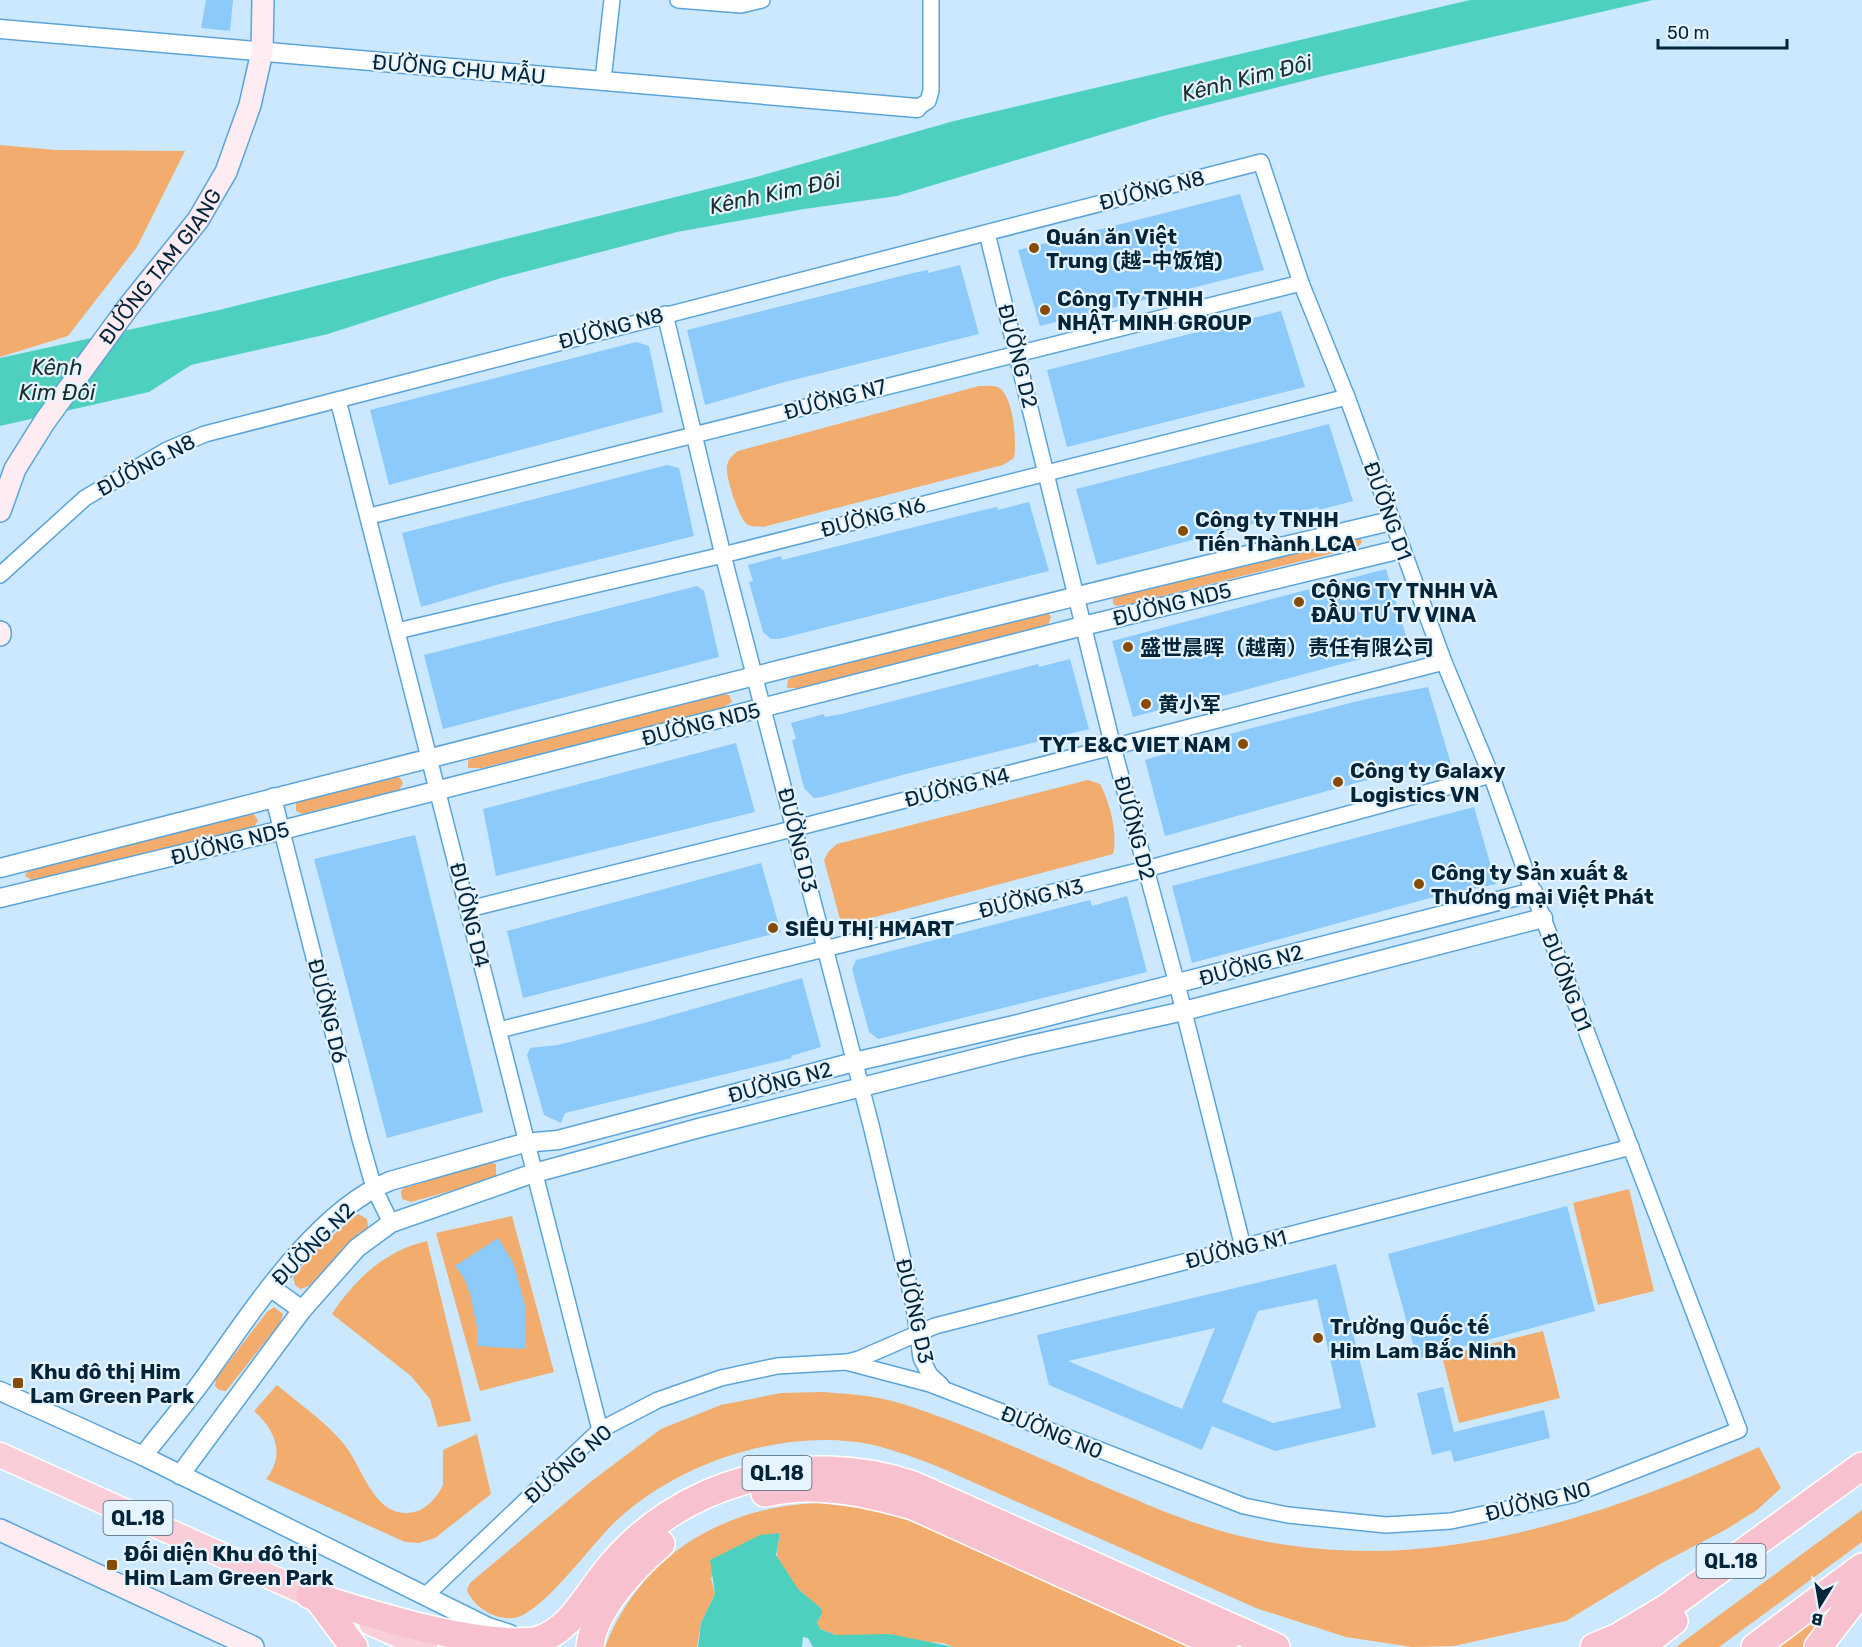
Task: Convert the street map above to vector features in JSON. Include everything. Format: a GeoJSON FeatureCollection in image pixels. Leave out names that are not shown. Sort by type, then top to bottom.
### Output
{"type":"FeatureCollection","features":[{"type":"Feature","properties":{"kind":"highway","name":"QL.18"},"geometry":{"type":"LineString","coordinates":[[0,1455],[425,1647]]}},
{"type":"Feature","properties":{"kind":"highway","name":"QL.18"},"geometry":{"type":"LineString","coordinates":[[1594,1647],[1633,1629],[1668,1607],[1862,1466]]}},
{"type":"Feature","properties":{"kind":"highway","name":"QL.18"},"geometry":{"type":"LineString","coordinates":[[314,1597],[468,1642],[526,1643],[538,1641],[556,1630],[576,1613],[618,1558],[673,1512],[738,1482],[812,1468],[870,1473],[914,1485],[1276,1647]]}},
{"type":"Feature","properties":{"kind":"highway"},"geometry":{"type":"LineString","coordinates":[[1640,1647],[1862,1480]]}},
{"type":"Feature","properties":{"kind":"highway"},"geometry":{"type":"LineString","coordinates":[[591,1647],[600,1618],[617,1590],[637,1566],[668,1538],[704,1515],[756,1496],[786,1489],[825,1487],[868,1494],[913,1506],[1224,1647]]}},
{"type":"Feature","properties":{"kind":"highway"},"geometry":{"type":"LineString","coordinates":[[1755,1647],[1862,1567]]}},
{"type":"Feature","properties":{"kind":"highway"},"geometry":{"type":"LineString","coordinates":[[1818,1647],[1862,1590]]}},
{"type":"Feature","properties":{"kind":"highway"},"geometry":{"type":"LineString","coordinates":[[314,1597],[354,1647]]}},
{"type":"Feature","properties":{"kind":"main road","name":"ĐƯỜNG TAM GIANG"},"geometry":{"type":"LineString","coordinates":[[0,511],[15,469],[45,421],[129,306],[198,220],[226,172],[250,105],[262,52],[263,0]]}},
{"type":"Feature","properties":{"kind":"main road"},"geometry":{"type":"LineString","coordinates":[[0,1530],[253,1647]]}},
{"type":"Feature","properties":{"kind":"street"},"geometry":{"type":"LineString","coordinates":[[603,80],[612,0]]}},
{"type":"Feature","properties":{"kind":"street"},"geometry":{"type":"LineString","coordinates":[[678,0],[741,5],[762,0]]}},
{"type":"Feature","properties":{"kind":"street"},"geometry":{"type":"LineString","coordinates":[[917,108],[928,101],[931,91],[931,0]]}},
{"type":"Feature","properties":{"kind":"street","name":"ĐƯỜNG CHU MẪU"},"geometry":{"type":"LineString","coordinates":[[0,29],[917,108]]}},
{"type":"Feature","properties":{"kind":"street","name":"ĐƯỜNG N8"},"geometry":{"type":"LineString","coordinates":[[0,575],[85,498],[167,450],[205,434],[1261,162]]}},
{"type":"Feature","properties":{"kind":"street","name":"ĐƯỜNG D1"},"geometry":{"type":"LineString","coordinates":[[1261,162],[1301,283],[1347,397],[1443,662],[1491,775],[1533,892],[1739,1430]]}},
{"type":"Feature","properties":{"kind":"street","name":"ĐƯỜNG D2"},"geometry":{"type":"LineString","coordinates":[[987,233],[1113,747],[1177,984],[1243,1247]]}},
{"type":"Feature","properties":{"kind":"street","name":"ĐƯỜNG N7"},"geometry":{"type":"LineString","coordinates":[[370,516],[1017,352],[1301,283]]}},
{"type":"Feature","properties":{"kind":"street","name":"ĐƯỜNG D3"},"geometry":{"type":"LineString","coordinates":[[665,314],[723,555],[796,828],[906,1269],[921,1355],[926,1369],[937,1382],[951,1391]]}},
{"type":"Feature","properties":{"kind":"street","name":"ĐƯỜNG N6"},"geometry":{"type":"LineString","coordinates":[[397,631],[723,555],[1347,397]]}},
{"type":"Feature","properties":{"kind":"street","name":"ĐƯỜNG D4"},"geometry":{"type":"LineString","coordinates":[[338,400],[370,516],[397,631],[600,1430]]}},
{"type":"Feature","properties":{"kind":"street","name":"ĐƯỜNG ND5"},"geometry":{"type":"LineString","coordinates":[[0,868],[273,796],[1075,595],[1392,521]]}},
{"type":"Feature","properties":{"kind":"street","name":"ĐƯỜNG ND5"},"geometry":{"type":"LineString","coordinates":[[0,898],[282,830],[1083,626],[1401,549]]}},
{"type":"Feature","properties":{"kind":"street","name":"ĐƯỜNG N4"},"geometry":{"type":"LineString","coordinates":[[469,909],[796,828],[1443,662]]}},
{"type":"Feature","properties":{"kind":"street","name":"ĐƯỜNG N3"},"geometry":{"type":"LineString","coordinates":[[499,1030],[1146,869],[1491,775]]}},
{"type":"Feature","properties":{"kind":"street","name":"ĐƯỜNG D6"},"geometry":{"type":"LineString","coordinates":[[273,796],[374,1188],[391,1223]]}},
{"type":"Feature","properties":{"kind":"street","name":"ĐƯỜNG N2"},"geometry":{"type":"LineString","coordinates":[[143,1456],[270,1287],[331,1221],[374,1188],[419,1172],[528,1143],[558,1140],[855,1062],[1014,1025],[1533,892]]}},
{"type":"Feature","properties":{"kind":"street","name":"ĐƯỜNG N2"},"geometry":{"type":"LineString","coordinates":[[180,1475],[302,1310],[357,1248],[391,1223],[536,1173],[699,1128],[1021,1047],[1184,1011],[1543,918]]}},
{"type":"Feature","properties":{"kind":"street"},"geometry":{"type":"LineString","coordinates":[[1356,938],[1364,964]]}},
{"type":"Feature","properties":{"kind":"street"},"geometry":{"type":"LineString","coordinates":[[1014,1025],[1021,1047]]}},
{"type":"Feature","properties":{"kind":"street"},"geometry":{"type":"LineString","coordinates":[[694,1105],[699,1128]]}},
{"type":"Feature","properties":{"kind":"street","name":"ĐƯỜNG N1"},"geometry":{"type":"LineString","coordinates":[[846,1362],[859,1359],[918,1332],[1631,1147]]}},
{"type":"Feature","properties":{"kind":"street"},"geometry":{"type":"LineString","coordinates":[[270,1287],[302,1310]]}},
{"type":"Feature","properties":{"kind":"street","name":"ĐƯỜNG N0"},"geometry":{"type":"LineString","coordinates":[[425,1596],[600,1430],[658,1400],[721,1378],[777,1366],[846,1362],[951,1391],[1244,1506],[1288,1515],[1386,1525],[1461,1520],[1572,1495],[1739,1430]]}},
{"type":"Feature","properties":{"kind":"street"},"geometry":{"type":"LineString","coordinates":[[0,1391],[143,1456],[498,1631],[527,1634],[556,1630]]}},
{"type":"Feature","properties":{"kind":"shaded area"},"geometry":{"type":"Polygon","coordinates":[[[0,145],[56,150],[185,151],[137,247],[68,336],[0,357],[0,145]]]}},
{"type":"Feature","properties":{"kind":"shaded area"},"geometry":{"type":"Polygon","coordinates":[[[979,386],[998,387],[1008,400],[1011,409],[1015,441],[1014,458],[1003,465],[763,527],[751,526],[744,521],[733,497],[727,471],[728,461],[738,451],[979,386]]]}},
{"type":"Feature","properties":{"kind":"shaded area"},"geometry":{"type":"Polygon","coordinates":[[[1360,537],[1362,542],[1359,546],[1350,549],[1130,604],[1116,606],[1113,603],[1113,598],[1119,594],[1360,537]]]}},
{"type":"Feature","properties":{"kind":"shaded area"},"geometry":{"type":"Polygon","coordinates":[[[1049,614],[1051,617],[1048,625],[802,688],[787,688],[788,680],[793,677],[1049,614]]]}},
{"type":"Feature","properties":{"kind":"shaded area"},"geometry":{"type":"Polygon","coordinates":[[[723,694],[729,695],[732,702],[722,708],[482,768],[468,768],[468,760],[473,758],[723,694]]]}},
{"type":"Feature","properties":{"kind":"shaded area"},"geometry":{"type":"Polygon","coordinates":[[[396,775],[403,783],[399,790],[302,814],[296,811],[296,801],[396,775]]]}},
{"type":"Feature","properties":{"kind":"shaded area"},"geometry":{"type":"Polygon","coordinates":[[[1088,780],[1100,784],[1107,800],[1114,828],[1113,854],[860,921],[847,922],[840,919],[824,860],[837,844],[1088,780]]]}},
{"type":"Feature","properties":{"kind":"shaded area"},"geometry":{"type":"Polygon","coordinates":[[[252,812],[258,820],[255,826],[35,882],[25,876],[29,869],[252,812]]]}},
{"type":"Feature","properties":{"kind":"shaded area"},"geometry":{"type":"Polygon","coordinates":[[[489,1162],[496,1164],[496,1176],[489,1180],[411,1202],[402,1199],[401,1191],[404,1188],[489,1162]]]}},
{"type":"Feature","properties":{"kind":"shaded area"},"geometry":{"type":"Polygon","coordinates":[[[1629,1189],[1654,1291],[1598,1305],[1573,1203],[1629,1189]]]}},
{"type":"Feature","properties":{"kind":"shaded area"},"geometry":{"type":"Polygon","coordinates":[[[358,1214],[367,1219],[368,1228],[359,1233],[309,1286],[300,1289],[295,1285],[293,1277],[320,1246],[358,1214]]]}},
{"type":"Feature","properties":{"kind":"shaded area"},"geometry":{"type":"Polygon","coordinates":[[[512,1216],[554,1372],[480,1391],[436,1233],[512,1216]]]}},
{"type":"Feature","properties":{"kind":"shaded area"},"geometry":{"type":"Polygon","coordinates":[[[427,1241],[471,1421],[438,1427],[430,1399],[411,1376],[332,1314],[350,1290],[372,1268],[398,1251],[427,1241]]]}},
{"type":"Feature","properties":{"kind":"shaded area"},"geometry":{"type":"Polygon","coordinates":[[[274,1307],[283,1314],[280,1323],[226,1391],[219,1390],[215,1386],[216,1378],[267,1312],[274,1307]]]}},
{"type":"Feature","properties":{"kind":"shaded area"},"geometry":{"type":"Polygon","coordinates":[[[1543,1331],[1560,1398],[1459,1423],[1442,1356],[1543,1331]]]}},
{"type":"Feature","properties":{"kind":"shaded area"},"geometry":{"type":"Polygon","coordinates":[[[277,1385],[336,1435],[350,1453],[380,1502],[391,1509],[403,1513],[418,1511],[429,1504],[443,1485],[443,1450],[477,1434],[491,1494],[435,1538],[419,1543],[405,1542],[266,1479],[272,1470],[277,1452],[268,1426],[254,1411],[277,1385]]]}},
{"type":"Feature","properties":{"kind":"shaded area"},"geometry":{"type":"Polygon","coordinates":[[[823,1392],[878,1398],[924,1411],[979,1432],[1180,1518],[1274,1543],[1345,1550],[1416,1549],[1487,1539],[1557,1523],[1625,1501],[1693,1476],[1759,1447],[1781,1488],[1757,1510],[1725,1530],[1660,1564],[1566,1621],[1454,1646],[1412,1647],[1346,1637],[1256,1608],[939,1467],[882,1447],[847,1441],[817,1440],[754,1449],[724,1458],[666,1484],[640,1501],[616,1521],[547,1597],[523,1615],[507,1618],[491,1614],[476,1604],[467,1590],[470,1583],[589,1483],[661,1429],[721,1405],[781,1393],[823,1392]]]}},
{"type":"Feature","properties":{"kind":"shaded area"},"geometry":{"type":"Polygon","coordinates":[[[818,1503],[884,1511],[923,1526],[1195,1647],[954,1647],[943,1643],[836,1635],[820,1629],[817,1622],[822,1609],[787,1577],[782,1569],[777,1553],[780,1534],[768,1535],[748,1542],[733,1553],[711,1578],[715,1594],[701,1623],[697,1647],[605,1647],[621,1615],[640,1587],[663,1563],[689,1542],[717,1526],[749,1514],[818,1503]]]}},
{"type":"Feature","properties":{"kind":"shaded area"},"geometry":{"type":"Polygon","coordinates":[[[1862,1510],[1862,1542],[1719,1647],[1676,1647],[1862,1510]]]}},
{"type":"Feature","properties":{"kind":"shaded area"},"geometry":{"type":"Polygon","coordinates":[[[1841,1593],[1810,1647],[1769,1647],[1841,1593]]]}},
{"type":"Feature","properties":{"kind":"water","name":"Kênh Kim Đôi"},"geometry":{"type":"Polygon","coordinates":[[[1470,0],[1653,0],[1323,76],[1163,116],[897,196],[804,209],[677,232],[501,278],[328,334],[191,365],[149,392],[0,426],[0,358],[219,310],[756,177],[954,121],[1470,0]]]}},
{"type":"Feature","properties":{"kind":"water"},"geometry":{"type":"Polygon","coordinates":[[[780,1533],[776,1555],[798,1589],[822,1609],[817,1622],[820,1629],[836,1635],[890,1634],[954,1647],[813,1647],[808,1638],[803,1637],[802,1647],[698,1647],[701,1623],[715,1594],[710,1560],[760,1535],[780,1533]]]}},
{"type":"Feature","properties":{"kind":"building"},"geometry":{"type":"Polygon","coordinates":[[[206,0],[233,0],[230,31],[201,28],[206,0]]]}},
{"type":"Feature","properties":{"kind":"building"},"geometry":{"type":"Polygon","coordinates":[[[1240,194],[1264,270],[1040,326],[1018,250],[1240,194]]]}},
{"type":"Feature","properties":{"kind":"building"},"geometry":{"type":"Polygon","coordinates":[[[960,265],[979,334],[781,383],[705,405],[687,330],[913,273],[928,270],[928,273],[960,265]]]}},
{"type":"Feature","properties":{"kind":"building"},"geometry":{"type":"Polygon","coordinates":[[[1281,311],[1305,387],[1067,447],[1047,370],[1281,311]]]}},
{"type":"Feature","properties":{"kind":"building"},"geometry":{"type":"Polygon","coordinates":[[[636,342],[649,346],[663,412],[389,485],[370,410],[636,342]]]}},
{"type":"Feature","properties":{"kind":"building"},"geometry":{"type":"Polygon","coordinates":[[[1329,424],[1353,501],[1319,510],[1318,507],[1097,565],[1076,489],[1329,424]]]}},
{"type":"Feature","properties":{"kind":"building"},"geometry":{"type":"Polygon","coordinates":[[[667,465],[679,468],[694,536],[496,585],[421,607],[402,533],[667,465]]]}},
{"type":"Feature","properties":{"kind":"building"},"geometry":{"type":"Polygon","coordinates":[[[1029,502],[1049,571],[779,639],[771,639],[763,632],[749,582],[753,581],[748,565],[781,556],[782,560],[983,510],[997,507],[998,510],[1029,502]]]}},
{"type":"Feature","properties":{"kind":"building"},"geometry":{"type":"Polygon","coordinates":[[[1386,569],[1409,646],[1182,707],[1182,704],[1133,717],[1112,641],[1386,569]]]}},
{"type":"Feature","properties":{"kind":"building"},"geometry":{"type":"Polygon","coordinates":[[[697,586],[704,591],[719,657],[443,729],[424,655],[697,586]]]}},
{"type":"Feature","properties":{"kind":"building"},"geometry":{"type":"Polygon","coordinates":[[[1070,659],[1089,729],[822,797],[814,798],[804,788],[792,740],[796,739],[791,723],[824,714],[825,717],[842,714],[1038,664],[1039,667],[1070,659]]]}},
{"type":"Feature","properties":{"kind":"building"},"geometry":{"type":"Polygon","coordinates":[[[1428,687],[1451,764],[1420,773],[1419,768],[1356,783],[1165,836],[1145,760],[1244,730],[1366,699],[1428,687]]]}},
{"type":"Feature","properties":{"kind":"building"},"geometry":{"type":"Polygon","coordinates":[[[736,743],[755,812],[496,876],[483,809],[736,743]]]}},
{"type":"Feature","properties":{"kind":"building"},"geometry":{"type":"Polygon","coordinates":[[[1474,807],[1496,884],[1430,898],[1192,963],[1172,886],[1474,807]]]}},
{"type":"Feature","properties":{"kind":"building"},"geometry":{"type":"Polygon","coordinates":[[[415,835],[483,1112],[387,1138],[314,859],[415,835]]]}},
{"type":"Feature","properties":{"kind":"building"},"geometry":{"type":"Polygon","coordinates":[[[761,863],[781,932],[523,998],[507,931],[761,863]]]}},
{"type":"Feature","properties":{"kind":"building"},"geometry":{"type":"Polygon","coordinates":[[[1127,896],[1147,972],[878,1039],[869,1032],[852,969],[856,960],[1090,900],[1092,906],[1127,896]]]}},
{"type":"Feature","properties":{"kind":"building"},"geometry":{"type":"Polygon","coordinates":[[[802,978],[821,1047],[791,1056],[792,1058],[565,1113],[561,1123],[544,1115],[527,1055],[530,1048],[558,1045],[644,1023],[802,978]]]}},
{"type":"Feature","properties":{"kind":"building"},"geometry":{"type":"Polygon","coordinates":[[[1567,1206],[1595,1311],[1417,1359],[1388,1254],[1567,1206]]]}},
{"type":"Feature","properties":{"kind":"building"},"geometry":{"type":"Polygon","coordinates":[[[498,1238],[513,1262],[525,1305],[526,1349],[477,1346],[477,1327],[470,1294],[464,1278],[455,1266],[498,1238]]]}},
{"type":"Feature","properties":{"kind":"building"},"geometry":{"type":"Polygon","coordinates":[[[1336,1264],[1376,1427],[1275,1451],[1212,1426],[1202,1450],[1049,1385],[1037,1335],[1336,1264]],[[1317,1299],[1258,1311],[1222,1402],[1273,1423],[1341,1408],[1317,1299]],[[1215,1328],[1068,1361],[1182,1409],[1215,1328]]]}},
{"type":"Feature","properties":{"kind":"building"},"geometry":{"type":"Polygon","coordinates":[[[1443,1387],[1454,1432],[1544,1410],[1550,1438],[1454,1462],[1451,1450],[1432,1455],[1417,1393],[1443,1387]]]}},
{"type":"Feature","properties":{"kind":"place","name":"Quán ăn Việt Trung (越-中饭馆)"},"geometry":{"type":"Point","coordinates":[1034,248]}},
{"type":"Feature","properties":{"kind":"place","name":"Công Ty TNHH NHẬT MINH GROUP"},"geometry":{"type":"Point","coordinates":[1045,310]}},
{"type":"Feature","properties":{"kind":"place","name":"Công ty TNHH Tiến Thành LCA"},"geometry":{"type":"Point","coordinates":[1183,531]}},
{"type":"Feature","properties":{"kind":"place","name":"CÔNG TY TNHH VÀ ĐẦU TƯ TV VINA"},"geometry":{"type":"Point","coordinates":[1299,602]}},
{"type":"Feature","properties":{"kind":"place","name":"盛世晨晖（越南）责任有限公司"},"geometry":{"type":"Point","coordinates":[1128,647]}},
{"type":"Feature","properties":{"kind":"place","name":"黄小军"},"geometry":{"type":"Point","coordinates":[1146,704]}},
{"type":"Feature","properties":{"kind":"place","name":"TYT E&C VIET NAM"},"geometry":{"type":"Point","coordinates":[1243,744]}},
{"type":"Feature","properties":{"kind":"place","name":"Công ty Galaxy Logistics VN"},"geometry":{"type":"Point","coordinates":[1338,782]}},
{"type":"Feature","properties":{"kind":"place","name":"Công ty Sản xuất & Thương mại Việt Phát"},"geometry":{"type":"Point","coordinates":[1419,884]}},
{"type":"Feature","properties":{"kind":"place","name":"SIÊU THỊ HMART"},"geometry":{"type":"Point","coordinates":[773,928]}},
{"type":"Feature","properties":{"kind":"place","name":"Trường Quốc tế Him Lam Bắc Ninh"},"geometry":{"type":"Point","coordinates":[1318,1338]}},
{"type":"Feature","properties":{"kind":"place","name":"Khu đô thị Him Lam Green Park"},"geometry":{"type":"Point","coordinates":[18,1383]}},
{"type":"Feature","properties":{"kind":"place","name":"Đối diện Khu đô thị Him Lam Green Park"},"geometry":{"type":"Point","coordinates":[112,1565]}}]}
